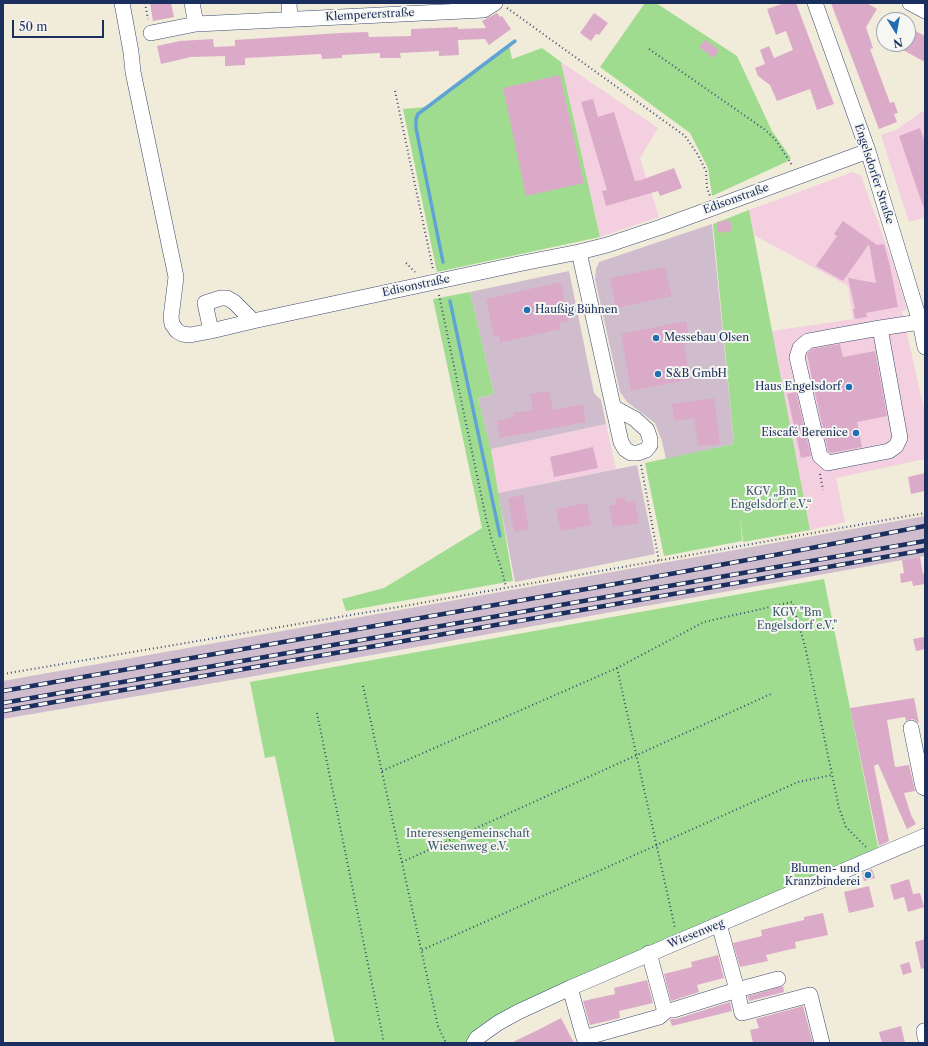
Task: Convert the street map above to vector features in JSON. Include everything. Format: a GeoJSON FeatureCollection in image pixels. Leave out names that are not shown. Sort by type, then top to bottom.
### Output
{"type":"FeatureCollection","features":[{"type":"Feature","properties":{"kind":"street","name":"Edisonstraße"},"geometry":{"type":"LineString","coordinates":[[122,3],[133,72],[176,277],[171,317],[172,324],[176,331],[182,334],[190,335],[253,322],[437,289],[607,245],[661,228],[868,150]]}},
{"type":"Feature","properties":{"kind":"street"},"geometry":{"type":"LineString","coordinates":[[192,3],[196,24]]}},
{"type":"Feature","properties":{"kind":"street"},"geometry":{"type":"LineString","coordinates":[[290,3],[290,19]]}},
{"type":"Feature","properties":{"kind":"street","name":"Engelsdorfer Straße"},"geometry":{"type":"LineString","coordinates":[[815,3],[868,150],[920,322],[925,347]]}},
{"type":"Feature","properties":{"kind":"street"},"geometry":{"type":"LineString","coordinates":[[910,3],[925,11]]}},
{"type":"Feature","properties":{"kind":"street","name":"Klempererstraße"},"geometry":{"type":"LineString","coordinates":[[151,33],[196,24],[484,10],[501,5]]}},
{"type":"Feature","properties":{"kind":"street"},"geometry":{"type":"LineString","coordinates":[[579,252],[613,407],[621,442],[625,449],[631,453],[638,453],[646,450],[650,445],[647,430],[635,419],[613,407]]}},
{"type":"Feature","properties":{"kind":"street"},"geometry":{"type":"LineString","coordinates":[[211,331],[204,303],[221,298],[227,298],[234,302],[253,322]]}},
{"type":"Feature","properties":{"kind":"street"},"geometry":{"type":"LineString","coordinates":[[880,328],[900,438],[896,446],[889,451],[828,462],[820,456],[797,357],[800,348],[808,341],[880,328],[920,322]]}},
{"type":"Feature","properties":{"kind":"street"},"geometry":{"type":"LineString","coordinates":[[911,728],[923,787],[925,788]]}},
{"type":"Feature","properties":{"kind":"street","name":"Wiesenweg"},"geometry":{"type":"LineString","coordinates":[[474,1043],[477,1038],[498,1023],[570,988],[925,836]]}},
{"type":"Feature","properties":{"kind":"street"},"geometry":{"type":"LineString","coordinates":[[719,924],[742,1013],[810,995],[822,1043]]}},
{"type":"Feature","properties":{"kind":"street"},"geometry":{"type":"LineString","coordinates":[[570,988],[584,1038],[659,1018],[665,1012],[649,953]]}},
{"type":"Feature","properties":{"kind":"street"},"geometry":{"type":"LineString","coordinates":[[672,1010],[778,979]]}},
{"type":"Feature","properties":{"kind":"path"},"geometry":{"type":"LineString","coordinates":[[145,3],[151,33]]}},
{"type":"Feature","properties":{"kind":"path"},"geometry":{"type":"LineString","coordinates":[[501,5],[685,136],[698,155],[706,171],[707,188],[714,207]]}},
{"type":"Feature","properties":{"kind":"path"},"geometry":{"type":"LineString","coordinates":[[649,49],[764,129],[775,139],[788,156],[798,176]]}},
{"type":"Feature","properties":{"kind":"path"},"geometry":{"type":"LineString","coordinates":[[395,90],[486,518],[506,587]]}},
{"type":"Feature","properties":{"kind":"path"},"geometry":{"type":"LineString","coordinates":[[638,453],[659,561]]}},
{"type":"Feature","properties":{"kind":"path"},"geometry":{"type":"LineString","coordinates":[[3,674],[659,561],[925,513]]}},
{"type":"Feature","properties":{"kind":"path"},"geometry":{"type":"LineString","coordinates":[[382,771],[617,668],[704,622],[792,602],[805,646],[839,808],[846,827],[866,847],[883,853]]}},
{"type":"Feature","properties":{"kind":"path"},"geometry":{"type":"LineString","coordinates":[[617,668],[678,941]]}},
{"type":"Feature","properties":{"kind":"path"},"geometry":{"type":"LineString","coordinates":[[363,686],[438,1026],[446,1043]]}},
{"type":"Feature","properties":{"kind":"path"},"geometry":{"type":"LineString","coordinates":[[402,862],[774,693]]}},
{"type":"Feature","properties":{"kind":"path"},"geometry":{"type":"LineString","coordinates":[[318,713],[384,1043]]}},
{"type":"Feature","properties":{"kind":"path"},"geometry":{"type":"LineString","coordinates":[[422,950],[798,782],[832,775]]}},
{"type":"Feature","properties":{"kind":"shaded area"},"geometry":{"type":"Polygon","coordinates":[[[561,62],[658,128],[640,158],[659,217],[600,237],[561,62]]]}},
{"type":"Feature","properties":{"kind":"shaded area"},"geometry":{"type":"Polygon","coordinates":[[[925,111],[925,217],[909,222],[881,135],[896,130],[925,111]]]}},
{"type":"Feature","properties":{"kind":"shaded area"},"geometry":{"type":"Polygon","coordinates":[[[853,172],[861,176],[894,266],[907,309],[902,311],[925,414],[925,459],[836,478],[845,522],[810,530],[772,331],[853,319],[848,286],[754,235],[749,210],[853,172]]]}},
{"type":"Feature","properties":{"kind":"shaded area"},"geometry":{"type":"Polygon","coordinates":[[[712,224],[734,444],[666,459],[662,441],[655,423],[627,402],[620,392],[595,279],[596,269],[599,262],[712,224]]]}},
{"type":"Feature","properties":{"kind":"shaded area"},"geometry":{"type":"Polygon","coordinates":[[[569,271],[594,393],[601,400],[606,424],[491,449],[478,398],[494,394],[470,292],[569,271]]]}},
{"type":"Feature","properties":{"kind":"shaded area"},"geometry":{"type":"Polygon","coordinates":[[[606,424],[616,469],[498,493],[491,449],[606,424]]]}},
{"type":"Feature","properties":{"kind":"shaded area"},"geometry":{"type":"Polygon","coordinates":[[[637,465],[655,554],[515,582],[498,493],[637,465]]]}},
{"type":"Feature","properties":{"kind":"shaded area"},"geometry":{"type":"Polygon","coordinates":[[[925,516],[925,556],[249,677],[3,719],[3,681],[925,516]]]}},
{"type":"Feature","properties":{"kind":"green space"},"geometry":{"type":"Polygon","coordinates":[[[645,3],[656,3],[737,56],[772,131],[791,158],[786,162],[712,196],[708,168],[690,133],[600,67],[645,3]]]}},
{"type":"Feature","properties":{"kind":"green space"},"geometry":{"type":"Polygon","coordinates":[[[509,44],[512,59],[542,48],[561,62],[600,237],[437,272],[403,109],[426,107],[509,44]]]}},
{"type":"Feature","properties":{"kind":"green space","name":"KGV „Bm Engelsdorf e.V.“"},"geometry":{"type":"Polygon","coordinates":[[[749,210],[810,530],[743,542],[740,515],[742,541],[664,556],[645,463],[734,444],[713,224],[749,210]]]}},
{"type":"Feature","properties":{"kind":"green space"},"geometry":{"type":"Polygon","coordinates":[[[470,292],[494,394],[478,398],[491,449],[513,581],[346,611],[342,599],[384,588],[482,528],[433,299],[470,292]]]}},
{"type":"Feature","properties":{"kind":"green space","name":"Interessengemeinschaft Wiesenweg e.V."},"geometry":{"type":"Polygon","coordinates":[[[824,579],[878,847],[870,853],[466,1043],[335,1043],[275,756],[265,758],[250,682],[824,579]]]}},
{"type":"Feature","properties":{"kind":"building"},"geometry":{"type":"Polygon","coordinates":[[[150,3],[171,3],[174,17],[153,21],[150,3]]]}},
{"type":"Feature","properties":{"kind":"building"},"geometry":{"type":"Polygon","coordinates":[[[785,3],[796,3],[834,104],[817,110],[810,89],[777,101],[770,85],[758,76],[755,68],[765,64],[760,50],[769,46],[774,58],[793,50],[786,31],[776,35],[767,9],[785,3]]]}},
{"type":"Feature","properties":{"kind":"building"},"geometry":{"type":"Polygon","coordinates":[[[831,3],[867,3],[877,9],[866,27],[873,48],[870,49],[890,103],[894,102],[898,113],[894,114],[897,122],[879,129],[831,3]]]}},
{"type":"Feature","properties":{"kind":"building"},"geometry":{"type":"Polygon","coordinates":[[[497,13],[500,17],[502,16],[511,29],[489,45],[485,39],[458,40],[459,55],[439,56],[439,51],[400,53],[401,58],[380,58],[380,53],[342,55],[342,58],[322,59],[321,54],[245,58],[245,65],[225,66],[225,56],[191,57],[161,64],[157,46],[180,41],[213,39],[214,47],[235,46],[235,40],[340,33],[368,32],[369,37],[411,36],[411,29],[458,27],[458,29],[486,28],[482,21],[497,13]]]}},
{"type":"Feature","properties":{"kind":"building"},"geometry":{"type":"Polygon","coordinates":[[[594,13],[608,23],[599,35],[596,34],[591,41],[580,33],[594,13]]]}},
{"type":"Feature","properties":{"kind":"building"},"geometry":{"type":"Polygon","coordinates":[[[916,31],[925,36],[925,62],[907,52],[916,52],[916,31]]]}},
{"type":"Feature","properties":{"kind":"building"},"geometry":{"type":"Polygon","coordinates":[[[705,40],[719,50],[714,58],[699,47],[705,40]]]}},
{"type":"Feature","properties":{"kind":"building"},"geometry":{"type":"Polygon","coordinates":[[[560,75],[584,183],[526,196],[503,88],[560,75]]]}},
{"type":"Feature","properties":{"kind":"building"},"geometry":{"type":"Polygon","coordinates":[[[593,99],[598,117],[614,112],[635,181],[674,168],[682,188],[660,196],[658,191],[606,206],[602,191],[607,190],[581,102],[593,99]]]}},
{"type":"Feature","properties":{"kind":"building"},"geometry":{"type":"Polygon","coordinates":[[[920,128],[925,143],[925,206],[923,206],[899,136],[920,128]]]}},
{"type":"Feature","properties":{"kind":"building"},"geometry":{"type":"Polygon","coordinates":[[[730,220],[732,231],[718,233],[717,222],[730,220]]]}},
{"type":"Feature","properties":{"kind":"building"},"geometry":{"type":"Polygon","coordinates":[[[843,221],[877,245],[884,244],[898,307],[866,313],[867,317],[855,319],[853,309],[855,309],[848,278],[876,283],[869,244],[843,281],[816,266],[837,236],[834,234],[843,221]]]}},
{"type":"Feature","properties":{"kind":"building","name":"Haußig Bühnen"},"geometry":{"type":"Polygon","coordinates":[[[665,267],[672,296],[616,308],[610,278],[665,267]]]}},
{"type":"Feature","properties":{"kind":"building","name":"Haußig Bühnen"},"geometry":{"type":"Polygon","coordinates":[[[561,282],[569,321],[559,323],[560,329],[500,343],[499,336],[494,337],[486,299],[561,282]]]}},
{"type":"Feature","properties":{"kind":"building"},"geometry":{"type":"Polygon","coordinates":[[[686,321],[690,342],[684,344],[690,379],[631,391],[621,334],[686,321]]]}},
{"type":"Feature","properties":{"kind":"building","name":"Haus Engelsdorf"},"geometry":{"type":"Polygon","coordinates":[[[840,344],[843,357],[875,351],[887,416],[857,422],[862,447],[831,453],[828,451],[807,354],[812,349],[840,344]]]}},
{"type":"Feature","properties":{"kind":"building"},"geometry":{"type":"Polygon","coordinates":[[[549,391],[553,410],[583,404],[586,422],[500,438],[497,421],[514,417],[513,413],[533,410],[530,394],[549,391]]]}},
{"type":"Feature","properties":{"kind":"building"},"geometry":{"type":"Polygon","coordinates":[[[796,392],[811,456],[801,458],[787,394],[796,392]]]}},
{"type":"Feature","properties":{"kind":"building"},"geometry":{"type":"Polygon","coordinates":[[[714,398],[720,444],[698,446],[694,418],[674,421],[672,404],[714,398]]]}},
{"type":"Feature","properties":{"kind":"building"},"geometry":{"type":"Polygon","coordinates":[[[593,447],[598,468],[554,477],[550,457],[593,447]]]}},
{"type":"Feature","properties":{"kind":"building"},"geometry":{"type":"Polygon","coordinates":[[[925,473],[925,491],[911,494],[908,477],[925,473]]]}},
{"type":"Feature","properties":{"kind":"building"},"geometry":{"type":"Polygon","coordinates":[[[523,495],[529,529],[514,532],[508,498],[523,495]]]}},
{"type":"Feature","properties":{"kind":"building"},"geometry":{"type":"Polygon","coordinates":[[[625,497],[626,502],[635,500],[639,523],[613,527],[609,506],[616,504],[615,499],[625,497]]]}},
{"type":"Feature","properties":{"kind":"building"},"geometry":{"type":"Polygon","coordinates":[[[587,503],[591,525],[561,531],[556,509],[587,503]]]}},
{"type":"Feature","properties":{"kind":"building"},"geometry":{"type":"Polygon","coordinates":[[[920,557],[923,574],[925,573],[925,584],[913,586],[912,581],[901,583],[900,574],[904,573],[902,560],[920,557]]]}},
{"type":"Feature","properties":{"kind":"building"},"geometry":{"type":"Polygon","coordinates":[[[924,637],[925,649],[916,651],[913,639],[924,637]]]}},
{"type":"Feature","properties":{"kind":"building"},"geometry":{"type":"Polygon","coordinates":[[[914,698],[919,723],[913,719],[906,721],[905,717],[887,720],[895,767],[909,765],[915,791],[904,793],[911,815],[916,824],[907,829],[878,764],[874,766],[889,841],[879,846],[850,708],[914,698]]]}},
{"type":"Feature","properties":{"kind":"building","name":"Blumen- und Kranzbinderei"},"geometry":{"type":"Polygon","coordinates":[[[872,869],[875,878],[864,881],[862,873],[872,869]]]}},
{"type":"Feature","properties":{"kind":"building"},"geometry":{"type":"Polygon","coordinates":[[[909,879],[913,894],[920,893],[924,907],[908,912],[904,897],[894,900],[890,885],[909,879]]]}},
{"type":"Feature","properties":{"kind":"building"},"geometry":{"type":"Polygon","coordinates":[[[869,886],[874,907],[849,913],[844,892],[869,886]]]}},
{"type":"Feature","properties":{"kind":"building"},"geometry":{"type":"Polygon","coordinates":[[[823,913],[828,935],[795,942],[796,948],[766,955],[768,961],[740,967],[733,943],[762,936],[761,930],[804,920],[804,917],[823,913]]]}},
{"type":"Feature","properties":{"kind":"building"},"geometry":{"type":"Polygon","coordinates":[[[925,939],[925,968],[921,969],[915,942],[925,939]]]}},
{"type":"Feature","properties":{"kind":"building"},"geometry":{"type":"Polygon","coordinates":[[[718,955],[724,978],[697,985],[699,992],[671,1001],[664,974],[692,967],[691,962],[718,955]]]}},
{"type":"Feature","properties":{"kind":"building"},"geometry":{"type":"Polygon","coordinates":[[[909,962],[912,972],[903,975],[900,965],[909,962]]]}},
{"type":"Feature","properties":{"kind":"building"},"geometry":{"type":"Polygon","coordinates":[[[647,980],[653,1003],[619,1011],[620,1018],[590,1025],[583,1001],[615,994],[614,988],[647,980]]]}},
{"type":"Feature","properties":{"kind":"building"},"geometry":{"type":"Polygon","coordinates":[[[783,986],[784,992],[749,1001],[748,996],[783,986]]]}},
{"type":"Feature","properties":{"kind":"building"},"geometry":{"type":"Polygon","coordinates":[[[730,1002],[732,1011],[672,1026],[671,1019],[676,1019],[730,1002]]]}},
{"type":"Feature","properties":{"kind":"building"},"geometry":{"type":"Polygon","coordinates":[[[803,1006],[813,1043],[753,1043],[750,1030],[759,1028],[756,1019],[803,1006]]]}},
{"type":"Feature","properties":{"kind":"building"},"geometry":{"type":"Polygon","coordinates":[[[561,1018],[574,1043],[511,1043],[542,1028],[561,1018]]]}},
{"type":"Feature","properties":{"kind":"building"},"geometry":{"type":"Polygon","coordinates":[[[901,1026],[905,1043],[882,1043],[879,1032],[901,1026]]]}},
{"type":"Feature","properties":{"kind":"waterway"},"geometry":{"type":"LineString","coordinates":[[443,262],[416,128],[416,119],[418,114],[515,41]]}},
{"type":"Feature","properties":{"kind":"waterway"},"geometry":{"type":"LineString","coordinates":[[450,301],[500,536]]}},
{"type":"Feature","properties":{"kind":"railway"},"geometry":{"type":"LineString","coordinates":[[3,691],[632,581],[925,526]]}},
{"type":"Feature","properties":{"kind":"railway"},"geometry":{"type":"LineString","coordinates":[[3,703],[925,541]]}},
{"type":"Feature","properties":{"kind":"railway"},"geometry":{"type":"LineString","coordinates":[[3,711],[925,550]]}},
{"type":"Feature","properties":{"kind":"place","name":"Haußig Bühnen"},"geometry":{"type":"Point","coordinates":[527,310]}},
{"type":"Feature","properties":{"kind":"place","name":"Messebau Olsen"},"geometry":{"type":"Point","coordinates":[656,338]}},
{"type":"Feature","properties":{"kind":"place","name":"S&B GmbH"},"geometry":{"type":"Point","coordinates":[658,374]}},
{"type":"Feature","properties":{"kind":"place","name":"Haus Engelsdorf"},"geometry":{"type":"Point","coordinates":[849,387]}},
{"type":"Feature","properties":{"kind":"place","name":"Eiscafé Berenice"},"geometry":{"type":"Point","coordinates":[856,433]}},
{"type":"Feature","properties":{"kind":"place","name":"Blumen- und Kranzbinderei"},"geometry":{"type":"Point","coordinates":[868,875]}},
{"type":"Feature","properties":{"kind":"park label","name":"KGV \"Bm Engelsdorf e.V.\""},"geometry":{"type":"Point","coordinates":[797,619]}}]}
